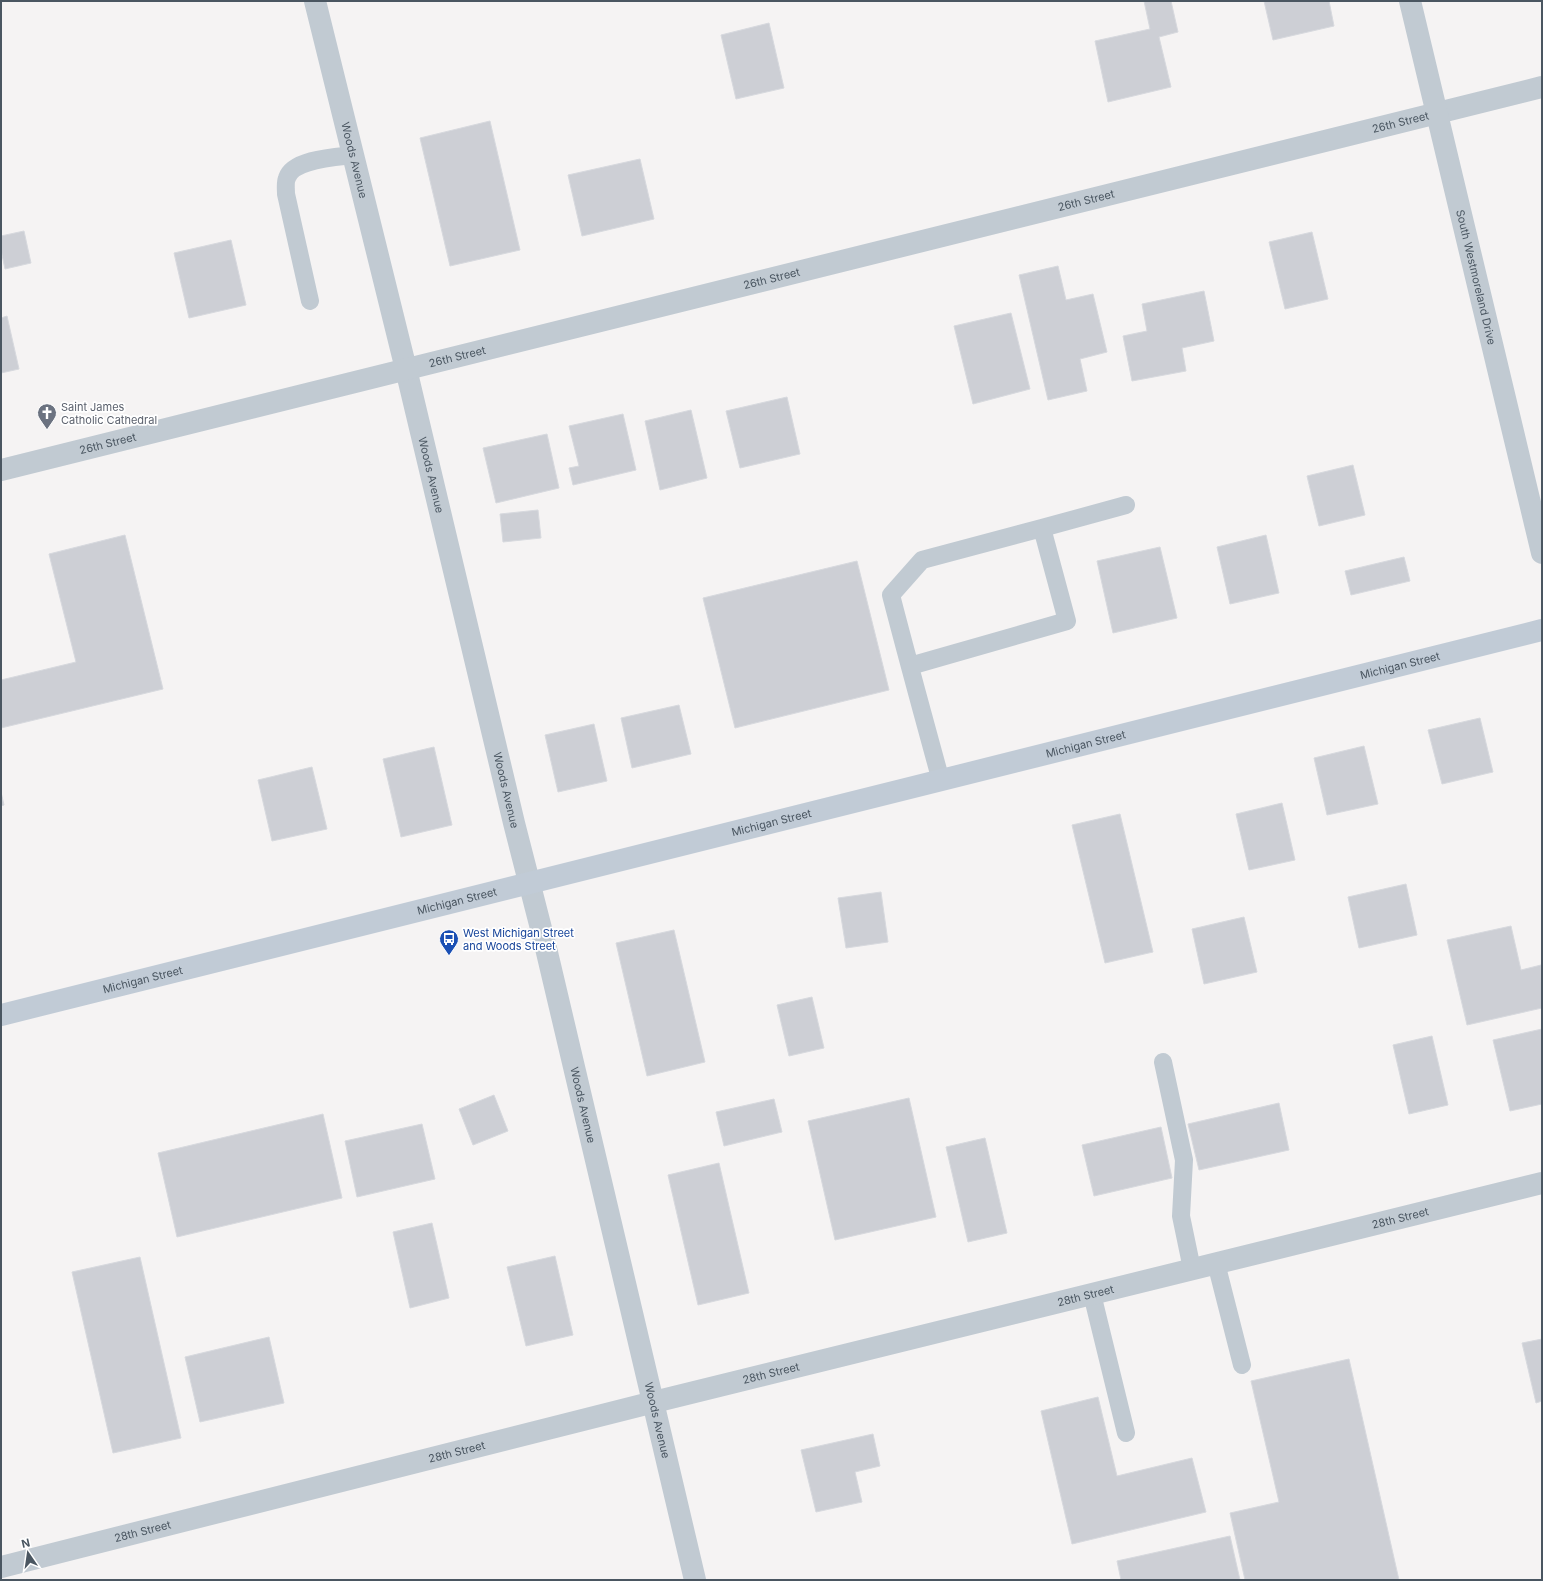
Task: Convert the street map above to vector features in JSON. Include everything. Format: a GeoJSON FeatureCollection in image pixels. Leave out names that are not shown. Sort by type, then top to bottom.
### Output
{"type":"FeatureCollection","features":[{"type":"Feature","properties":{"kind":"main road","name":"Michigan Street"},"geometry":{"type":"LineString","coordinates":[[1,1015],[1542,630]]}},
{"type":"Feature","properties":{"kind":"street","name":"Woods Avenue"},"geometry":{"type":"LineString","coordinates":[[315,1],[406,369],[654,1402],[695,1580]]}},
{"type":"Feature","properties":{"kind":"street","name":"South Westmoreland Drive"},"geometry":{"type":"LineString","coordinates":[[1410,1],[1438,112],[1542,553]]}},
{"type":"Feature","properties":{"kind":"street","name":"26th Street"},"geometry":{"type":"LineString","coordinates":[[1,470],[1542,87]]}},
{"type":"Feature","properties":{"kind":"street","name":"28th Street"},"geometry":{"type":"LineString","coordinates":[[1,1567],[654,1402],[1542,1183]]}},
{"type":"Feature","properties":{"kind":"lane"},"geometry":{"type":"LineString","coordinates":[[310,301],[286,194],[287,178],[292,169],[304,163],[331,157],[353,155]]}},
{"type":"Feature","properties":{"kind":"lane"},"geometry":{"type":"LineString","coordinates":[[941,781],[891,595],[922,560],[1126,505]]}},
{"type":"Feature","properties":{"kind":"lane"},"geometry":{"type":"LineString","coordinates":[[910,666],[1067,621],[1042,528]]}},
{"type":"Feature","properties":{"kind":"lane"},"geometry":{"type":"LineString","coordinates":[[1163,1062],[1184,1160],[1181,1216],[1192,1269]]}},
{"type":"Feature","properties":{"kind":"lane"},"geometry":{"type":"LineString","coordinates":[[1216,1263],[1242,1365]]}},
{"type":"Feature","properties":{"kind":"lane"},"geometry":{"type":"LineString","coordinates":[[1092,1294],[1126,1433]]}},
{"type":"Feature","properties":{"kind":"building"},"geometry":{"type":"Polygon","coordinates":[[[1144,1],[1171,1],[1178,32],[1159,37],[1171,87],[1108,102],[1095,41],[1150,29],[1144,1]]]}},
{"type":"Feature","properties":{"kind":"building"},"geometry":{"type":"Polygon","coordinates":[[[1264,1],[1329,1],[1334,26],[1273,40],[1264,1]]]}},
{"type":"Feature","properties":{"kind":"building"},"geometry":{"type":"Polygon","coordinates":[[[769,23],[784,88],[736,99],[721,35],[769,23]]]}},
{"type":"Feature","properties":{"kind":"building"},"geometry":{"type":"Polygon","coordinates":[[[490,121],[520,250],[450,266],[420,138],[490,121]]]}},
{"type":"Feature","properties":{"kind":"building"},"geometry":{"type":"Polygon","coordinates":[[[640,159],[654,219],[582,236],[568,175],[640,159]]]}},
{"type":"Feature","properties":{"kind":"building"},"geometry":{"type":"Polygon","coordinates":[[[24,231],[31,263],[5,269],[1,250],[1,236],[24,231]]]}},
{"type":"Feature","properties":{"kind":"building"},"geometry":{"type":"Polygon","coordinates":[[[1312,232],[1328,299],[1285,309],[1269,242],[1312,232]]]}},
{"type":"Feature","properties":{"kind":"building"},"geometry":{"type":"Polygon","coordinates":[[[231,240],[246,305],[189,318],[174,253],[231,240]]]}},
{"type":"Feature","properties":{"kind":"building"},"geometry":{"type":"Polygon","coordinates":[[[1058,266],[1066,300],[1093,294],[1107,352],[1080,359],[1087,391],[1048,400],[1019,275],[1058,266]]]}},
{"type":"Feature","properties":{"kind":"building"},"geometry":{"type":"Polygon","coordinates":[[[1204,291],[1214,341],[1182,348],[1186,371],[1132,381],[1123,336],[1147,331],[1142,304],[1204,291]]]}},
{"type":"Feature","properties":{"kind":"building"},"geometry":{"type":"Polygon","coordinates":[[[1011,313],[1030,389],[973,404],[954,326],[1011,313]]]}},
{"type":"Feature","properties":{"kind":"building"},"geometry":{"type":"Polygon","coordinates":[[[7,316],[19,369],[1,373],[1,318],[7,316]]]}},
{"type":"Feature","properties":{"kind":"building"},"geometry":{"type":"Polygon","coordinates":[[[787,397],[800,454],[740,468],[726,411],[787,397]]]}},
{"type":"Feature","properties":{"kind":"building"},"geometry":{"type":"Polygon","coordinates":[[[691,410],[707,478],[660,490],[645,421],[691,410]]]}},
{"type":"Feature","properties":{"kind":"building"},"geometry":{"type":"Polygon","coordinates":[[[623,414],[636,470],[573,485],[569,468],[579,466],[569,426],[623,414]]]}},
{"type":"Feature","properties":{"kind":"building"},"geometry":{"type":"Polygon","coordinates":[[[547,434],[559,488],[496,503],[483,448],[547,434]]]}},
{"type":"Feature","properties":{"kind":"building"},"geometry":{"type":"Polygon","coordinates":[[[1353,465],[1365,515],[1319,526],[1307,476],[1353,465]]]}},
{"type":"Feature","properties":{"kind":"building"},"geometry":{"type":"Polygon","coordinates":[[[538,510],[541,538],[503,542],[500,514],[538,510]]]}},
{"type":"Feature","properties":{"kind":"building"},"geometry":{"type":"Polygon","coordinates":[[[125,535],[163,689],[1,728],[1,680],[76,662],[49,554],[125,535]]]}},
{"type":"Feature","properties":{"kind":"building"},"geometry":{"type":"Polygon","coordinates":[[[1266,535],[1279,593],[1230,604],[1217,547],[1266,535]]]}},
{"type":"Feature","properties":{"kind":"building"},"geometry":{"type":"Polygon","coordinates":[[[1160,547],[1177,618],[1113,633],[1097,561],[1160,547]]]}},
{"type":"Feature","properties":{"kind":"building"},"geometry":{"type":"Polygon","coordinates":[[[1404,557],[1410,581],[1351,595],[1345,571],[1404,557]]]}},
{"type":"Feature","properties":{"kind":"building"},"geometry":{"type":"Polygon","coordinates":[[[857,561],[889,690],[735,728],[703,598],[857,561]]]}},
{"type":"Feature","properties":{"kind":"building"},"geometry":{"type":"Polygon","coordinates":[[[679,705],[691,754],[632,768],[621,718],[679,705]]]}},
{"type":"Feature","properties":{"kind":"building"},"geometry":{"type":"Polygon","coordinates":[[[1480,718],[1493,772],[1442,784],[1428,730],[1480,718]]]}},
{"type":"Feature","properties":{"kind":"building"},"geometry":{"type":"Polygon","coordinates":[[[594,724],[607,781],[558,792],[545,735],[594,724]]]}},
{"type":"Feature","properties":{"kind":"building"},"geometry":{"type":"Polygon","coordinates":[[[1364,746],[1378,804],[1327,815],[1314,758],[1364,746]]]}},
{"type":"Feature","properties":{"kind":"building"},"geometry":{"type":"Polygon","coordinates":[[[434,747],[452,825],[401,837],[383,759],[434,747]]]}},
{"type":"Feature","properties":{"kind":"building"},"geometry":{"type":"Polygon","coordinates":[[[312,767],[327,829],[272,841],[258,780],[312,767]]]}},
{"type":"Feature","properties":{"kind":"building"},"geometry":{"type":"Polygon","coordinates":[[[1,792],[4,805],[1,806],[1,792]]]}},
{"type":"Feature","properties":{"kind":"building"},"geometry":{"type":"Polygon","coordinates":[[[1282,803],[1295,860],[1249,870],[1236,814],[1282,803]]]}},
{"type":"Feature","properties":{"kind":"building"},"geometry":{"type":"Polygon","coordinates":[[[1120,814],[1153,952],[1105,963],[1072,825],[1120,814]]]}},
{"type":"Feature","properties":{"kind":"building"},"geometry":{"type":"Polygon","coordinates":[[[1406,884],[1417,935],[1359,948],[1348,897],[1406,884]]]}},
{"type":"Feature","properties":{"kind":"building"},"geometry":{"type":"Polygon","coordinates":[[[881,892],[888,942],[846,948],[838,898],[881,892]]]}},
{"type":"Feature","properties":{"kind":"building"},"geometry":{"type":"Polygon","coordinates":[[[1244,917],[1257,972],[1204,984],[1192,929],[1244,917]]]}},
{"type":"Feature","properties":{"kind":"building"},"geometry":{"type":"Polygon","coordinates":[[[1511,926],[1521,970],[1541,965],[1542,1008],[1467,1025],[1447,940],[1511,926]]]}},
{"type":"Feature","properties":{"kind":"building"},"geometry":{"type":"Polygon","coordinates":[[[674,930],[705,1062],[647,1076],[616,943],[674,930]]]}},
{"type":"Feature","properties":{"kind":"building"},"geometry":{"type":"Polygon","coordinates":[[[812,997],[824,1048],[789,1056],[777,1005],[812,997]]]}},
{"type":"Feature","properties":{"kind":"building"},"geometry":{"type":"Polygon","coordinates":[[[1542,1029],[1542,1104],[1510,1111],[1493,1040],[1542,1029]]]}},
{"type":"Feature","properties":{"kind":"building"},"geometry":{"type":"Polygon","coordinates":[[[1432,1036],[1448,1105],[1409,1114],[1393,1045],[1432,1036]]]}},
{"type":"Feature","properties":{"kind":"building"},"geometry":{"type":"Polygon","coordinates":[[[494,1095],[508,1131],[473,1145],[459,1109],[494,1095]]]}},
{"type":"Feature","properties":{"kind":"building"},"geometry":{"type":"Polygon","coordinates":[[[909,1098],[936,1217],[835,1240],[808,1121],[909,1098]]]}},
{"type":"Feature","properties":{"kind":"building"},"geometry":{"type":"Polygon","coordinates":[[[774,1099],[782,1132],[724,1146],[716,1112],[774,1099]]]}},
{"type":"Feature","properties":{"kind":"building"},"geometry":{"type":"Polygon","coordinates":[[[1279,1103],[1289,1150],[1199,1170],[1188,1124],[1279,1103]]]}},
{"type":"Feature","properties":{"kind":"building"},"geometry":{"type":"Polygon","coordinates":[[[323,1114],[342,1198],[177,1237],[158,1153],[323,1114]]]}},
{"type":"Feature","properties":{"kind":"building"},"geometry":{"type":"Polygon","coordinates":[[[422,1124],[435,1179],[357,1197],[345,1141],[422,1124]]]}},
{"type":"Feature","properties":{"kind":"building"},"geometry":{"type":"Polygon","coordinates":[[[1161,1127],[1172,1178],[1094,1196],[1082,1145],[1161,1127]]]}},
{"type":"Feature","properties":{"kind":"building"},"geometry":{"type":"Polygon","coordinates":[[[985,1138],[1007,1233],[968,1242],[946,1147],[985,1138]]]}},
{"type":"Feature","properties":{"kind":"building"},"geometry":{"type":"Polygon","coordinates":[[[719,1163],[749,1293],[698,1305],[668,1175],[719,1163]]]}},
{"type":"Feature","properties":{"kind":"building"},"geometry":{"type":"Polygon","coordinates":[[[432,1223],[449,1298],[410,1308],[393,1232],[432,1223]]]}},
{"type":"Feature","properties":{"kind":"building"},"geometry":{"type":"Polygon","coordinates":[[[555,1256],[573,1335],[526,1346],[507,1267],[555,1256]]]}},
{"type":"Feature","properties":{"kind":"building"},"geometry":{"type":"Polygon","coordinates":[[[140,1257],[181,1438],[113,1453],[72,1272],[140,1257]]]}},
{"type":"Feature","properties":{"kind":"building"},"geometry":{"type":"Polygon","coordinates":[[[269,1337],[284,1403],[200,1422],[185,1357],[269,1337]]]}},
{"type":"Feature","properties":{"kind":"building"},"geometry":{"type":"Polygon","coordinates":[[[1542,1339],[1542,1401],[1536,1403],[1522,1343],[1542,1339]]]}},
{"type":"Feature","properties":{"kind":"building"},"geometry":{"type":"Polygon","coordinates":[[[1349,1359],[1399,1580],[1245,1580],[1230,1513],[1279,1502],[1251,1381],[1349,1359]]]}},
{"type":"Feature","properties":{"kind":"building"},"geometry":{"type":"Polygon","coordinates":[[[1098,1397],[1117,1476],[1192,1458],[1206,1512],[1072,1544],[1041,1411],[1098,1397]]]}},
{"type":"Feature","properties":{"kind":"building"},"geometry":{"type":"Polygon","coordinates":[[[873,1434],[880,1466],[855,1472],[862,1502],[816,1512],[801,1450],[873,1434]]]}},
{"type":"Feature","properties":{"kind":"building"},"geometry":{"type":"Polygon","coordinates":[[[1230,1536],[1240,1580],[1121,1580],[1117,1561],[1230,1536]]]}},
{"type":"Feature","properties":{"kind":"place","name":"Saint James Catholic Cathedral"},"geometry":{"type":"Point","coordinates":[47,430]}},
{"type":"Feature","properties":{"kind":"place","name":"West Michigan Street and Woods Street"},"geometry":{"type":"Point","coordinates":[449,956]}}]}
